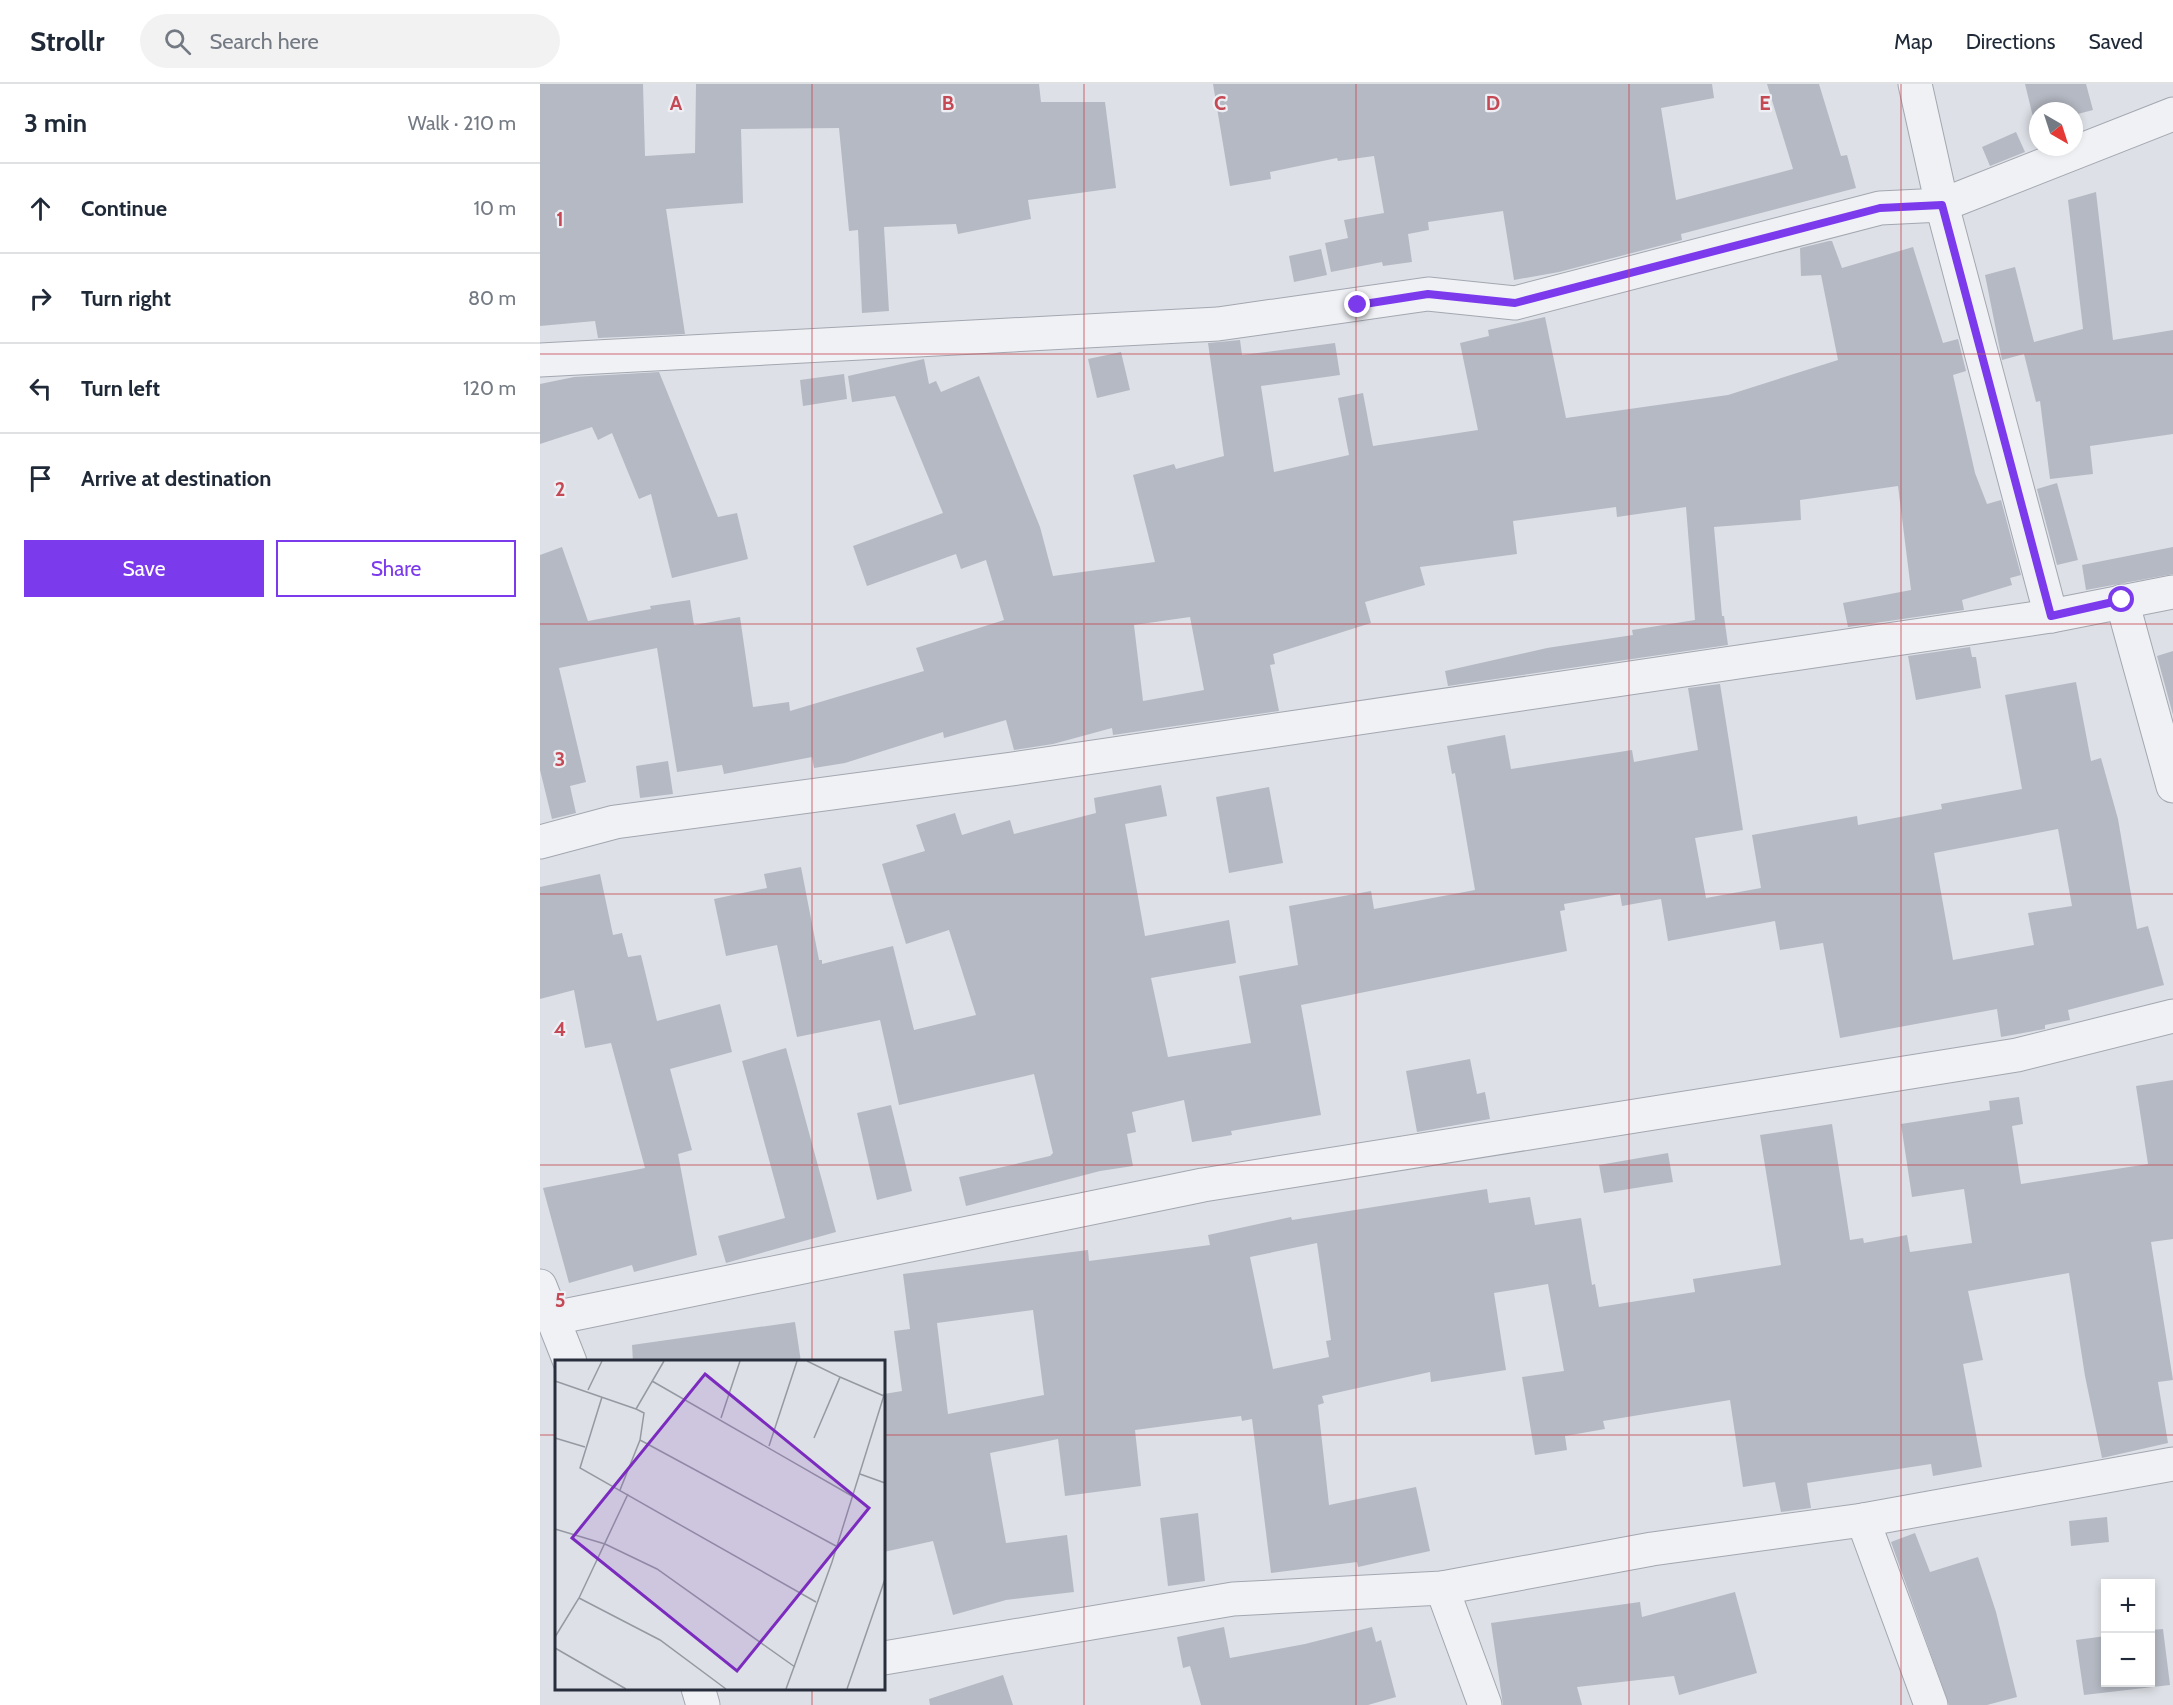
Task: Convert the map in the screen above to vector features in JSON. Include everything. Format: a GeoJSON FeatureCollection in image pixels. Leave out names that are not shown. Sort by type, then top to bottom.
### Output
{"type":"FeatureCollection","features":[{"type":"Feature","properties":{"kind":"street"},"geometry":{"type":"LineString","coordinates":[[1915,84],[1942,205],[2051,616]]}},
{"type":"Feature","properties":{"kind":"street"},"geometry":{"type":"LineString","coordinates":[[540,360],[1218,324],[1428,294],[1515,303],[1880,208],[1942,205],[2173,114]]}},
{"type":"Feature","properties":{"kind":"street"},"geometry":{"type":"LineString","coordinates":[[540,842],[615,822],[1012,770],[2051,616],[2122,600],[2173,592]]}},
{"type":"Feature","properties":{"kind":"street"},"geometry":{"type":"LineString","coordinates":[[2122,600],[2173,786]]}},
{"type":"Feature","properties":{"kind":"street"},"geometry":{"type":"LineString","coordinates":[[554,1318],[1203,1185],[2017,1055],[2173,1016]]}},
{"type":"Feature","properties":{"kind":"street"},"geometry":{"type":"LineString","coordinates":[[540,1286],[569,1360]]}},
{"type":"Feature","properties":{"kind":"street"},"geometry":{"type":"LineString","coordinates":[[885,1658],[1233,1599],[1442,1588],[1652,1549],[1863,1520],[2173,1464]]}},
{"type":"Feature","properties":{"kind":"street"},"geometry":{"type":"LineString","coordinates":[[1863,1520],[1931,1705]]}},
{"type":"Feature","properties":{"kind":"street"},"geometry":{"type":"LineString","coordinates":[[1442,1588],[1485,1705]]}},
{"type":"Feature","properties":{"kind":"street"},"geometry":{"type":"LineString","coordinates":[[698,1690],[703,1705]]}},
{"type":"Feature","properties":{"kind":"building"},"geometry":{"type":"Polygon","coordinates":[[[540,84],[643,84],[645,156],[695,153],[696,84],[1039,84],[1041,102],[1105,102],[1116,188],[1028,200],[1031,219],[958,234],[956,224],[884,227],[889,311],[862,313],[858,230],[849,231],[839,128],[741,129],[743,203],[666,209],[685,334],[598,338],[595,321],[540,326],[540,84]]]}},
{"type":"Feature","properties":{"kind":"building"},"geometry":{"type":"Polygon","coordinates":[[[1213,84],[1712,84],[1714,98],[1661,108],[1676,200],[1793,169],[1767,84],[1819,84],[1841,156],[1847,155],[1856,188],[1681,234],[1682,240],[1559,272],[1514,280],[1503,211],[1428,222],[1429,230],[1408,234],[1412,262],[1383,266],[1382,262],[1331,272],[1325,243],[1348,238],[1344,220],[1384,213],[1374,156],[1338,161],[1337,158],[1270,172],[1271,179],[1230,186],[1213,84]]]}},
{"type":"Feature","properties":{"kind":"building"},"geometry":{"type":"Polygon","coordinates":[[[2025,84],[2086,84],[2093,110],[2083,113],[2083,102],[2029,102],[2025,84]]]}},
{"type":"Feature","properties":{"kind":"building"},"geometry":{"type":"Polygon","coordinates":[[[2016,132],[2025,152],[1990,166],[1982,147],[2016,132]]]}},
{"type":"Feature","properties":{"kind":"building"},"geometry":{"type":"Polygon","coordinates":[[[2096,192],[2113,340],[2173,330],[2173,434],[2090,446],[2093,474],[2050,479],[2040,401],[2036,402],[2024,354],[2002,360],[1985,275],[2015,267],[2034,342],[2083,329],[2068,200],[2096,192]]]}},
{"type":"Feature","properties":{"kind":"building"},"geometry":{"type":"Polygon","coordinates":[[[1832,241],[1842,268],[1913,247],[1943,343],[1958,339],[1966,371],[1953,375],[1975,473],[1987,504],[2001,500],[2021,575],[2010,578],[2012,585],[1962,600],[1964,610],[1848,627],[1843,603],[1911,590],[1898,486],[1800,500],[1801,520],[1714,527],[1722,616],[1724,616],[1728,645],[1448,686],[1445,671],[1547,648],[1633,635],[1632,630],[1695,620],[1686,507],[1617,517],[1616,507],[1513,521],[1517,554],[1420,567],[1425,585],[1365,602],[1371,623],[1273,654],[1275,664],[1270,665],[1279,711],[1113,735],[1112,728],[1053,744],[1014,750],[1006,720],[944,738],[943,732],[845,763],[814,768],[812,757],[724,774],[722,765],[677,772],[657,648],[559,668],[586,782],[570,786],[576,813],[552,819],[540,770],[540,555],[562,547],[588,621],[651,609],[650,606],[690,600],[694,625],[740,617],[753,707],[789,702],[790,711],[924,671],[916,648],[1004,620],[986,560],[961,569],[956,554],[867,586],[853,546],[943,513],[895,396],[852,402],[848,376],[924,359],[929,384],[936,381],[941,392],[979,376],[1040,527],[1053,576],[1155,562],[1133,475],[1174,464],[1176,469],[1224,456],[1208,343],[1240,340],[1242,355],[1335,343],[1340,375],[1261,386],[1274,472],[1349,455],[1338,398],[1363,393],[1373,446],[1478,430],[1460,343],[1489,336],[1488,330],[1545,317],[1566,418],[1728,395],[1838,360],[1821,275],[1801,276],[1800,248],[1832,241]],[[1190,617],[1134,625],[1143,701],[1204,690],[1190,617]]]}},
{"type":"Feature","properties":{"kind":"building"},"geometry":{"type":"Polygon","coordinates":[[[1321,249],[1327,275],[1294,282],[1289,256],[1321,249]]]}},
{"type":"Feature","properties":{"kind":"building"},"geometry":{"type":"Polygon","coordinates":[[[1121,352],[1130,390],[1097,398],[1088,359],[1121,352]]]}},
{"type":"Feature","properties":{"kind":"building"},"geometry":{"type":"Polygon","coordinates":[[[659,372],[718,517],[737,513],[748,559],[672,578],[651,494],[639,499],[612,433],[598,440],[592,427],[540,444],[540,384],[574,377],[659,372]]]}},
{"type":"Feature","properties":{"kind":"building"},"geometry":{"type":"Polygon","coordinates":[[[844,374],[847,399],[803,406],[800,380],[844,374]]]}},
{"type":"Feature","properties":{"kind":"building"},"geometry":{"type":"Polygon","coordinates":[[[2057,483],[2078,560],[2057,565],[2037,489],[2057,483]]]}},
{"type":"Feature","properties":{"kind":"building"},"geometry":{"type":"Polygon","coordinates":[[[2173,547],[2173,574],[2086,590],[2082,565],[2173,547]]]}},
{"type":"Feature","properties":{"kind":"building"},"geometry":{"type":"Polygon","coordinates":[[[1970,647],[1972,657],[1976,657],[1981,688],[1916,700],[1908,656],[1970,647]]]}},
{"type":"Feature","properties":{"kind":"building"},"geometry":{"type":"Polygon","coordinates":[[[2173,651],[2173,715],[2157,656],[2173,651]]]}},
{"type":"Feature","properties":{"kind":"building"},"geometry":{"type":"Polygon","coordinates":[[[2076,682],[2091,761],[2101,758],[2118,819],[2137,929],[2148,926],[2164,985],[2068,1010],[2070,1020],[2045,1025],[2045,1029],[2001,1037],[1997,1009],[1840,1038],[1823,943],[1780,950],[1775,921],[1668,941],[1661,899],[1622,906],[1620,894],[1564,904],[1565,910],[1560,911],[1567,951],[1301,1005],[1321,1115],[1231,1131],[1232,1135],[1192,1142],[1184,1100],[1132,1112],[1136,1132],[1127,1134],[1133,1166],[1100,1171],[966,1206],[959,1177],[1050,1156],[1053,1153],[1034,1074],[899,1105],[880,1020],[797,1037],[777,945],[726,956],[714,899],[767,888],[764,874],[801,867],[819,960],[822,960],[822,964],[893,946],[914,1030],[976,1015],[949,930],[906,944],[882,864],[925,851],[916,825],[955,813],[962,835],[1010,820],[1014,834],[1096,813],[1094,798],[1161,785],[1167,816],[1125,824],[1145,936],[1229,920],[1236,963],[1151,978],[1168,1057],[1251,1043],[1239,976],[1298,965],[1289,906],[1371,891],[1374,909],[1475,890],[1455,773],[1452,774],[1447,746],[1505,735],[1511,769],[1632,750],[1634,762],[1698,750],[1688,688],[1720,684],[1743,830],[1695,838],[1706,898],[1761,888],[1752,835],[1857,816],[1858,825],[1942,809],[1941,804],[2022,789],[2005,695],[2076,682]],[[2058,829],[1934,853],[1953,960],[2034,945],[2028,913],[2072,906],[2058,829]]]}},
{"type":"Feature","properties":{"kind":"building"},"geometry":{"type":"Polygon","coordinates":[[[668,761],[673,794],[640,798],[636,766],[668,761]]]}},
{"type":"Feature","properties":{"kind":"building"},"geometry":{"type":"Polygon","coordinates":[[[1269,787],[1283,863],[1229,873],[1216,797],[1269,787]]]}},
{"type":"Feature","properties":{"kind":"building"},"geometry":{"type":"Polygon","coordinates":[[[600,874],[613,935],[622,933],[628,957],[641,955],[657,1021],[720,1004],[732,1052],[670,1069],[692,1150],[678,1154],[697,1255],[634,1272],[632,1265],[569,1283],[543,1188],[645,1168],[611,1043],[585,1048],[574,990],[540,999],[540,887],[600,874]]]}},
{"type":"Feature","properties":{"kind":"building"},"geometry":{"type":"Polygon","coordinates":[[[786,1048],[836,1232],[726,1263],[718,1236],[785,1218],[742,1061],[786,1048]]]}},
{"type":"Feature","properties":{"kind":"building"},"geometry":{"type":"Polygon","coordinates":[[[1470,1059],[1477,1094],[1485,1092],[1490,1119],[1417,1132],[1406,1071],[1470,1059]]]}},
{"type":"Feature","properties":{"kind":"building"},"geometry":{"type":"Polygon","coordinates":[[[2173,1080],[2173,1239],[2151,1242],[2173,1380],[2158,1382],[2168,1443],[2102,1458],[2085,1376],[2069,1273],[1968,1291],[1983,1360],[1963,1364],[1982,1467],[1933,1476],[1931,1464],[1807,1483],[1811,1508],[1781,1512],[1775,1482],[1743,1487],[1730,1400],[1603,1421],[1605,1429],[1565,1436],[1567,1450],[1535,1455],[1522,1377],[1564,1371],[1548,1284],[1494,1293],[1506,1370],[1431,1382],[1430,1372],[1322,1396],[1324,1403],[1318,1405],[1329,1505],[1416,1487],[1430,1551],[1358,1567],[1357,1562],[1271,1573],[1252,1419],[1242,1421],[1241,1416],[1135,1430],[1141,1486],[1065,1496],[1058,1439],[990,1453],[1006,1543],[1067,1535],[1074,1592],[1006,1600],[953,1615],[933,1541],[885,1552],[885,1394],[902,1391],[894,1331],[910,1329],[903,1274],[1088,1250],[1089,1261],[1210,1245],[1208,1235],[1291,1217],[1292,1220],[1487,1189],[1489,1203],[1530,1197],[1535,1225],[1581,1218],[1592,1285],[1595,1284],[1599,1307],[1695,1292],[1693,1279],[1781,1265],[1760,1135],[1832,1124],[1850,1240],[1863,1238],[1864,1243],[1907,1235],[1910,1252],[1972,1243],[1964,1189],[1912,1197],[1901,1124],[1990,1110],[1989,1101],[2019,1097],[2023,1124],[2012,1126],[2021,1184],[2148,1164],[2136,1086],[2173,1080]],[[1317,1243],[1250,1257],[1273,1369],[1329,1357],[1326,1341],[1331,1340],[1317,1243]],[[1033,1310],[937,1323],[948,1414],[1044,1395],[1033,1310]]]}},
{"type":"Feature","properties":{"kind":"building"},"geometry":{"type":"Polygon","coordinates":[[[891,1105],[912,1191],[877,1200],[857,1113],[891,1105]]]}},
{"type":"Feature","properties":{"kind":"building"},"geometry":{"type":"Polygon","coordinates":[[[1668,1153],[1673,1182],[1604,1193],[1599,1165],[1668,1153]]]}},
{"type":"Feature","properties":{"kind":"building"},"geometry":{"type":"Polygon","coordinates":[[[795,1322],[801,1360],[633,1360],[632,1345],[795,1322]]]}},
{"type":"Feature","properties":{"kind":"building"},"geometry":{"type":"Polygon","coordinates":[[[1198,1513],[1205,1581],[1168,1586],[1160,1518],[1198,1513]]]}},
{"type":"Feature","properties":{"kind":"building"},"geometry":{"type":"Polygon","coordinates":[[[2107,1517],[2109,1542],[2071,1546],[2069,1521],[2107,1517]]]}},
{"type":"Feature","properties":{"kind":"building"},"geometry":{"type":"Polygon","coordinates":[[[1915,1533],[1930,1572],[1978,1557],[1996,1612],[2017,1697],[1987,1705],[1949,1705],[1891,1542],[1915,1533]]]}},
{"type":"Feature","properties":{"kind":"building"},"geometry":{"type":"Polygon","coordinates":[[[1735,1592],[1757,1673],[1679,1695],[1674,1676],[1577,1687],[1582,1705],[1503,1705],[1491,1623],[1640,1602],[1642,1617],[1735,1592]]]}},
{"type":"Feature","properties":{"kind":"building"},"geometry":{"type":"Polygon","coordinates":[[[1224,1627],[1230,1658],[1305,1644],[1372,1627],[1376,1642],[1381,1640],[1396,1697],[1368,1705],[1201,1705],[1190,1666],[1183,1668],[1177,1637],[1224,1627]]]}},
{"type":"Feature","properties":{"kind":"building"},"geometry":{"type":"Polygon","coordinates":[[[2163,1629],[2170,1685],[2155,1687],[2155,1630],[2163,1629]]]}},
{"type":"Feature","properties":{"kind":"building"},"geometry":{"type":"Polygon","coordinates":[[[2101,1637],[2101,1687],[2153,1687],[2084,1695],[2076,1640],[2101,1637]]]}},
{"type":"Feature","properties":{"kind":"building"},"geometry":{"type":"Polygon","coordinates":[[[1003,1675],[1013,1705],[930,1705],[929,1699],[1003,1675]]]}},
{"type":"Feature","properties":{"kind":"route"},"geometry":{"type":"LineString","coordinates":[[1358,305],[1428,294],[1515,303],[1730,245],[1880,208],[1942,205],[2051,616],[2122,600]]}}]}
